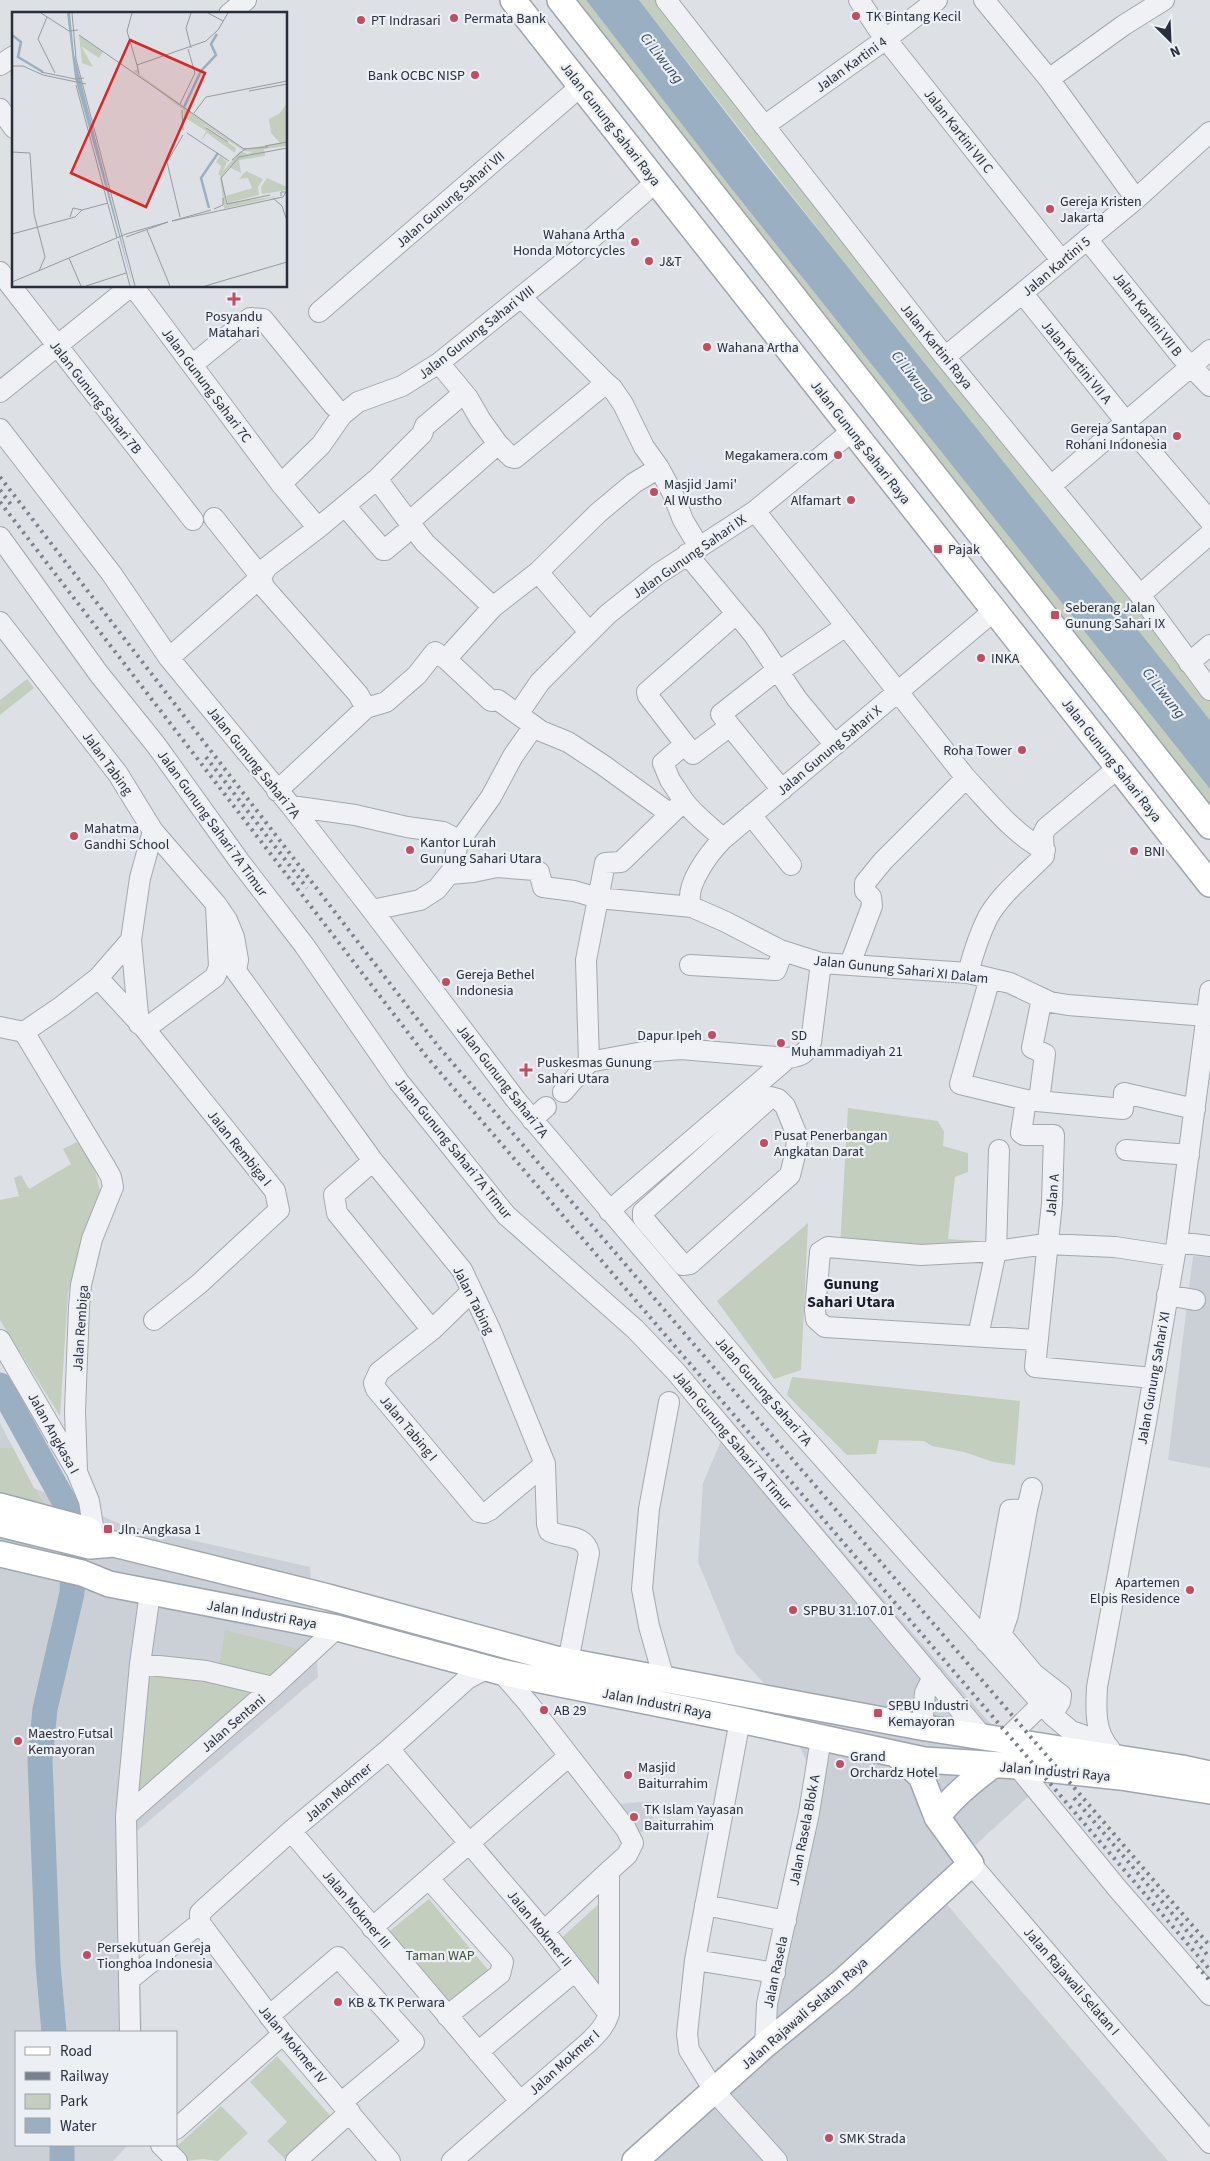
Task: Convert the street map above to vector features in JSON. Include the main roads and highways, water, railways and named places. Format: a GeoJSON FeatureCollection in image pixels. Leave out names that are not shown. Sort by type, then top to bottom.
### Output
{"type":"FeatureCollection","features":[{"type":"Feature","properties":{"kind":"main road","name":"Jalan Gunung Sahari Raya"},"geometry":{"type":"LineString","coordinates":[[513,0],[1210,884]]}},
{"type":"Feature","properties":{"kind":"main road"},"geometry":{"type":"LineString","coordinates":[[560,0],[1210,826]]}},
{"type":"Feature","properties":{"kind":"main road","name":"Jalan Industri Raya"},"geometry":{"type":"LineString","coordinates":[[0,1506],[54,1528]]}},
{"type":"Feature","properties":{"kind":"main road","name":"Jalan Industri Raya"},"geometry":{"type":"LineString","coordinates":[[0,1524],[54,1528],[93,1537],[326,1596],[568,1662],[924,1727],[993,1738],[1110,1750],[1210,1774]]}},
{"type":"Feature","properties":{"kind":"main road","name":"Jalan Industri Raya"},"geometry":{"type":"LineString","coordinates":[[0,1554],[69,1578]]}},
{"type":"Feature","properties":{"kind":"main road","name":"Jalan Industri Raya"},"geometry":{"type":"LineString","coordinates":[[0,1569],[109,1584],[337,1628],[493,1670],[740,1720],[924,1760],[1152,1781],[1210,1791]]}},
{"type":"Feature","properties":{"kind":"main road"},"geometry":{"type":"LineString","coordinates":[[924,1727],[924,1760]]}},
{"type":"Feature","properties":{"kind":"main road","name":"Jalan Rajawali Selatan I"},"geometry":{"type":"LineString","coordinates":[[896,1754],[921,1776],[937,1816],[971,1864]]}},
{"type":"Feature","properties":{"kind":"main road"},"geometry":{"type":"LineString","coordinates":[[937,1816],[967,1785],[1005,1766]]}},
{"type":"Feature","properties":{"kind":"main road","name":"Jalan Rajawali Selatan Raya"},"geometry":{"type":"LineString","coordinates":[[635,2161],[715,2092],[765,2045],[843,1981],[971,1864]]}},
{"type":"Feature","properties":{"kind":"water","name":"Ci Liwung"},"geometry":{"type":"Polygon","coordinates":[[[586,0],[639,0],[764,162],[1210,720],[1210,789],[731,188],[586,0]]]}},
{"type":"Feature","properties":{"kind":"waterway"},"geometry":{"type":"LineString","coordinates":[[0,1385],[75,1521],[72,1593],[45,1709],[40,1760],[48,1964],[54,2031]]}},
{"type":"Feature","properties":{"kind":"waterway"},"geometry":{"type":"LineString","coordinates":[[62,2146],[62,2161]]}},
{"type":"Feature","properties":{"kind":"railway"},"geometry":{"type":"LineString","coordinates":[[0,477],[438,1046],[1210,1946]]}},
{"type":"Feature","properties":{"kind":"railway"},"geometry":{"type":"LineString","coordinates":[[0,490],[12,506]]}},
{"type":"Feature","properties":{"kind":"railway"},"geometry":{"type":"LineString","coordinates":[[0,502],[426,1056],[1210,1970]]}},
{"type":"Feature","properties":{"kind":"railway"},"geometry":{"type":"LineString","coordinates":[[206,757],[307,888]]}},
{"type":"Feature","properties":{"kind":"railway"},"geometry":{"type":"LineString","coordinates":[[1074,1798],[1210,1958]]}},
{"type":"Feature","properties":{"kind":"railway"},"geometry":{"type":"LineString","coordinates":[[1197,1966],[1210,1981]]}},
{"type":"Feature","properties":{"kind":"place","name":"TK Bintang Kecil"},"geometry":{"type":"Point","coordinates":[856,16]}},
{"type":"Feature","properties":{"kind":"place","name":"Permata Bank"},"geometry":{"type":"Point","coordinates":[454,18]}},
{"type":"Feature","properties":{"kind":"place","name":"PT Indrasari"},"geometry":{"type":"Point","coordinates":[361,20]}},
{"type":"Feature","properties":{"kind":"place","name":"Bank OCBC NISP"},"geometry":{"type":"Point","coordinates":[475,75]}},
{"type":"Feature","properties":{"kind":"place","name":"Gereja Kristen Jakarta"},"geometry":{"type":"Point","coordinates":[1050,209]}},
{"type":"Feature","properties":{"kind":"place","name":"Wahana Artha Honda Motorcycles"},"geometry":{"type":"Point","coordinates":[635,242]}},
{"type":"Feature","properties":{"kind":"place","name":"J&T"},"geometry":{"type":"Point","coordinates":[649,261]}},
{"type":"Feature","properties":{"kind":"place","name":"Posyandu Matahari"},"geometry":{"type":"Point","coordinates":[234,299]}},
{"type":"Feature","properties":{"kind":"place","name":"Wahana Artha"},"geometry":{"type":"Point","coordinates":[707,347]}},
{"type":"Feature","properties":{"kind":"place","name":"Gereja Santapan Rohani Indonesia"},"geometry":{"type":"Point","coordinates":[1177,436]}},
{"type":"Feature","properties":{"kind":"place","name":"Megakamera.com"},"geometry":{"type":"Point","coordinates":[838,455]}},
{"type":"Feature","properties":{"kind":"place","name":"Masjid Jami' Al Wustho"},"geometry":{"type":"Point","coordinates":[654,492]}},
{"type":"Feature","properties":{"kind":"place","name":"Alfamart"},"geometry":{"type":"Point","coordinates":[851,500]}},
{"type":"Feature","properties":{"kind":"place","name":"Pajak"},"geometry":{"type":"Point","coordinates":[938,549]}},
{"type":"Feature","properties":{"kind":"place","name":"Seberang Jalan Gunung Sahari IX"},"geometry":{"type":"Point","coordinates":[1055,615]}},
{"type":"Feature","properties":{"kind":"place","name":"INKA"},"geometry":{"type":"Point","coordinates":[981,658]}},
{"type":"Feature","properties":{"kind":"place","name":"Roha Tower"},"geometry":{"type":"Point","coordinates":[1022,750]}},
{"type":"Feature","properties":{"kind":"place","name":"Mahatma Gandhi School"},"geometry":{"type":"Point","coordinates":[74,836]}},
{"type":"Feature","properties":{"kind":"place","name":"Kantor Lurah Gunung Sahari Utara"},"geometry":{"type":"Point","coordinates":[410,850]}},
{"type":"Feature","properties":{"kind":"place","name":"BNI"},"geometry":{"type":"Point","coordinates":[1134,851]}},
{"type":"Feature","properties":{"kind":"place","name":"Gereja Bethel Indonesia"},"geometry":{"type":"Point","coordinates":[446,982]}},
{"type":"Feature","properties":{"kind":"place","name":"Dapur Ipeh"},"geometry":{"type":"Point","coordinates":[712,1035]}},
{"type":"Feature","properties":{"kind":"place","name":"SD Muhammadiyah 21"},"geometry":{"type":"Point","coordinates":[781,1043]}},
{"type":"Feature","properties":{"kind":"place","name":"Puskesmas Gunung Sahari Utara"},"geometry":{"type":"Point","coordinates":[526,1070]}},
{"type":"Feature","properties":{"kind":"place","name":"Pusat Penerbangan Angkatan Darat"},"geometry":{"type":"Point","coordinates":[764,1143]}},
{"type":"Feature","properties":{"kind":"place","name":"Jln. Angkasa 1"},"geometry":{"type":"Point","coordinates":[108,1529]}},
{"type":"Feature","properties":{"kind":"place","name":"Apartemen Elpis Residence"},"geometry":{"type":"Point","coordinates":[1190,1590]}},
{"type":"Feature","properties":{"kind":"place","name":"SPBU 31.107.01"},"geometry":{"type":"Point","coordinates":[793,1610]}},
{"type":"Feature","properties":{"kind":"place","name":"AB 29"},"geometry":{"type":"Point","coordinates":[544,1710]}},
{"type":"Feature","properties":{"kind":"place","name":"SPBU Industri Kemayoran"},"geometry":{"type":"Point","coordinates":[878,1713]}},
{"type":"Feature","properties":{"kind":"place","name":"Maestro Futsal Kemayoran"},"geometry":{"type":"Point","coordinates":[18,1741]}},
{"type":"Feature","properties":{"kind":"place","name":"Grand Orchardz Hotel"},"geometry":{"type":"Point","coordinates":[840,1764]}},
{"type":"Feature","properties":{"kind":"place","name":"Masjid Baiturrahim"},"geometry":{"type":"Point","coordinates":[628,1775]}},
{"type":"Feature","properties":{"kind":"place","name":"TK Islam Yayasan Baiturrahim"},"geometry":{"type":"Point","coordinates":[634,1817]}},
{"type":"Feature","properties":{"kind":"place","name":"Persekutuan Gereja Tionghoa Indonesia"},"geometry":{"type":"Point","coordinates":[87,1955]}},
{"type":"Feature","properties":{"kind":"place","name":"KB & TK Perwara"},"geometry":{"type":"Point","coordinates":[338,2002]}},
{"type":"Feature","properties":{"kind":"place","name":"SMK Strada"},"geometry":{"type":"Point","coordinates":[829,2138]}},
{"type":"Feature","properties":{"kind":"district","name":"Gunung Sahari Utara"},"geometry":{"type":"Point","coordinates":[851,1292]}},
{"type":"Feature","properties":{"kind":"park label","name":"Taman WAP"},"geometry":{"type":"Point","coordinates":[440,1955]}}]}
